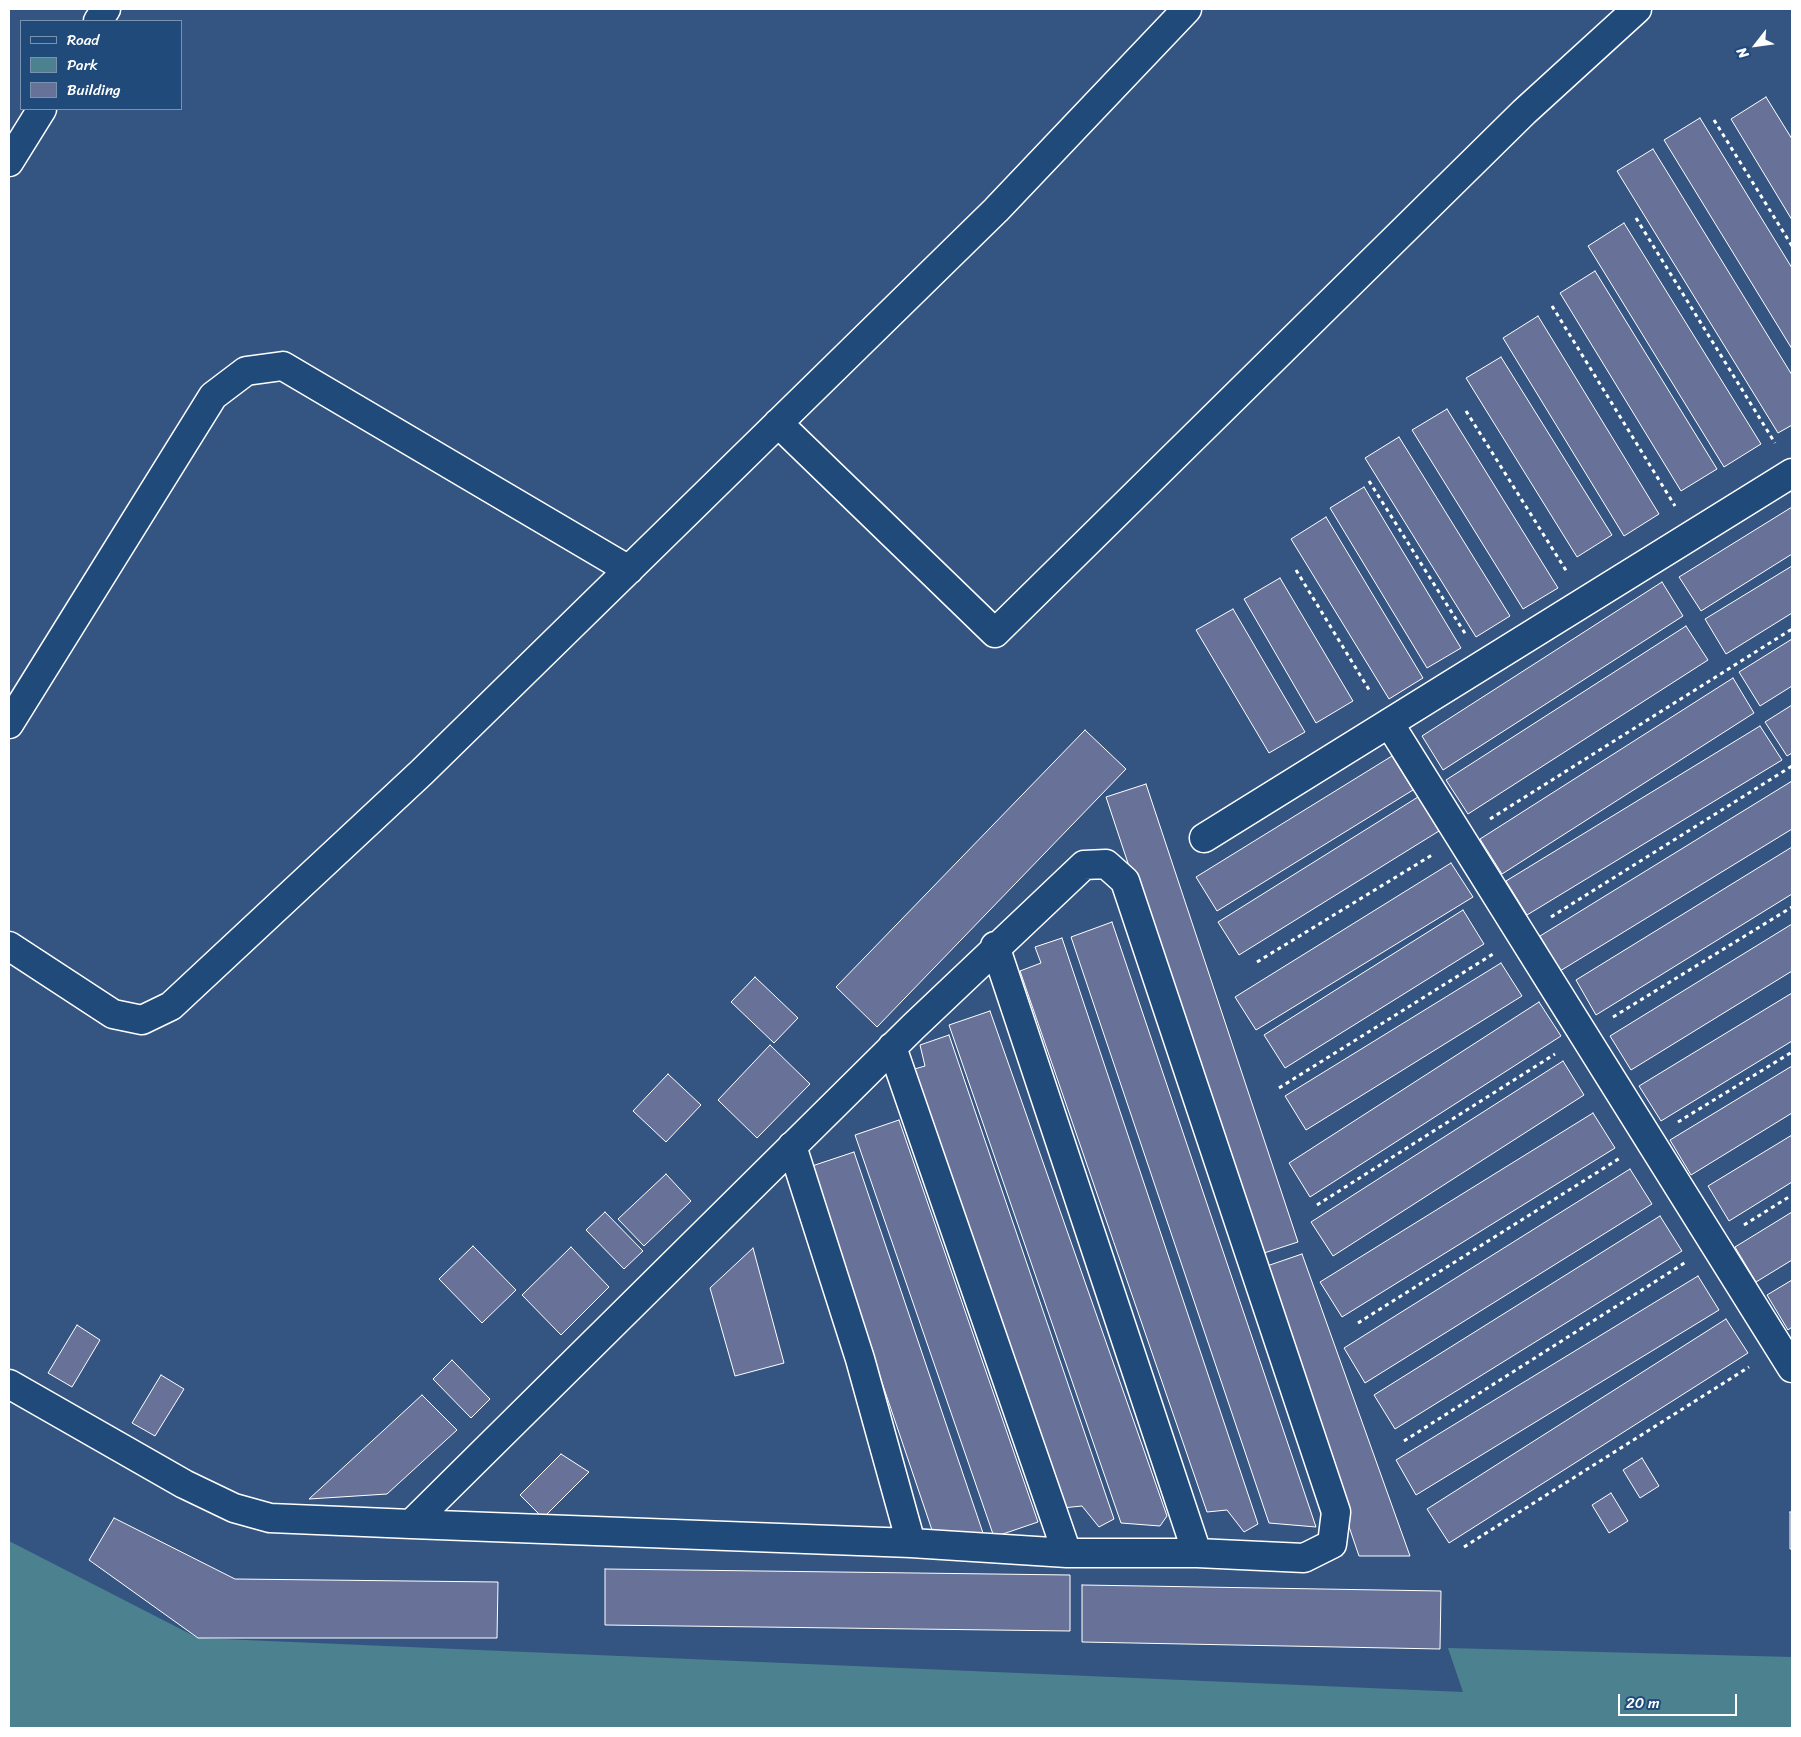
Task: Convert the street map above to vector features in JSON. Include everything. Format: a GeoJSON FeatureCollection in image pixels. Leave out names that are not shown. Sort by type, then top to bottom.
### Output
{"type":"FeatureCollection","features":[{"type":"Feature","properties":{"kind":"street"},"geometry":{"type":"LineString","coordinates":[[99,20],[106,9]]}},
{"type":"Feature","properties":{"kind":"street"},"geometry":{"type":"LineString","coordinates":[[9,946],[113,1014],[142,1020],[171,1006],[422,772],[996,210],[1187,9]]}},
{"type":"Feature","properties":{"kind":"street"},"geometry":{"type":"LineString","coordinates":[[778,423],[996,633],[1524,112],[1637,9]]}},
{"type":"Feature","properties":{"kind":"street"},"geometry":{"type":"LineString","coordinates":[[9,162],[41,110]]}},
{"type":"Feature","properties":{"kind":"street"},"geometry":{"type":"LineString","coordinates":[[9,724],[213,396],[246,371],[283,366],[629,570]]}},
{"type":"Feature","properties":{"kind":"street"},"geometry":{"type":"LineString","coordinates":[[1204,838],[1792,473]]}},
{"type":"Feature","properties":{"kind":"street"},"geometry":{"type":"LineString","coordinates":[[1389,723],[1786,1358]]}},
{"type":"Feature","properties":{"kind":"street"},"geometry":{"type":"LineString","coordinates":[[9,1384],[184,1484],[234,1508],[270,1518],[410,1524],[911,1543],[1066,1553],[1198,1553],[1304,1558],[1332,1544],[1336,1512],[1125,880],[1106,864],[1084,865],[995,946],[410,1524]]}},
{"type":"Feature","properties":{"kind":"street"},"geometry":{"type":"LineString","coordinates":[[995,946],[1198,1553]]}},
{"type":"Feature","properties":{"kind":"street"},"geometry":{"type":"LineString","coordinates":[[892,1047],[1066,1553]]}},
{"type":"Feature","properties":{"kind":"street"},"geometry":{"type":"LineString","coordinates":[[792,1146],[860,1359],[911,1543]]}},
{"type":"Feature","properties":{"kind":"path"},"geometry":{"type":"LineString","coordinates":[[1714,120],[1792,246]]}},
{"type":"Feature","properties":{"kind":"path"},"geometry":{"type":"LineString","coordinates":[[1636,218],[1777,445]]}},
{"type":"Feature","properties":{"kind":"path"},"geometry":{"type":"LineString","coordinates":[[1552,306],[1692,534]]}},
{"type":"Feature","properties":{"kind":"path"},"geometry":{"type":"LineString","coordinates":[[1466,412],[1585,601]]}},
{"type":"Feature","properties":{"kind":"path"},"geometry":{"type":"LineString","coordinates":[[1369,480],[1484,664]]}},
{"type":"Feature","properties":{"kind":"path"},"geometry":{"type":"LineString","coordinates":[[1296,570],[1389,723]]}},
{"type":"Feature","properties":{"kind":"path"},"geometry":{"type":"LineString","coordinates":[[1257,962],[1461,837],[1792,629]]}},
{"type":"Feature","properties":{"kind":"path"},"geometry":{"type":"LineString","coordinates":[[1358,1323],[1792,1052]]}},
{"type":"Feature","properties":{"kind":"path"},"geometry":{"type":"LineString","coordinates":[[1404,1441],[1792,1195]]}},
{"type":"Feature","properties":{"kind":"path"},"geometry":{"type":"LineString","coordinates":[[1464,1547],[1786,1358]]}},
{"type":"Feature","properties":{"kind":"green space"},"geometry":{"type":"Polygon","coordinates":[[[9,1541],[198,1638],[1463,1692],[1448,1648],[1792,1657],[1792,1728],[9,1728],[9,1541]]]}},
{"type":"Feature","properties":{"kind":"building"},"geometry":{"type":"Polygon","coordinates":[[[1766,97],[1792,139],[1792,220],[1731,119],[1766,97]]]}},
{"type":"Feature","properties":{"kind":"building"},"geometry":{"type":"Polygon","coordinates":[[[1700,118],[1792,268],[1792,349],[1664,140],[1700,118]]]}},
{"type":"Feature","properties":{"kind":"building"},"geometry":{"type":"Polygon","coordinates":[[[1653,149],[1792,375],[1792,425],[1778,433],[1617,171],[1653,149]]]}},
{"type":"Feature","properties":{"kind":"building"},"geometry":{"type":"Polygon","coordinates":[[[1624,223],[1761,444],[1724,467],[1588,246],[1624,223]]]}},
{"type":"Feature","properties":{"kind":"building"},"geometry":{"type":"Polygon","coordinates":[[[1595,271],[1717,469],[1681,491],[1560,293],[1595,271]]]}},
{"type":"Feature","properties":{"kind":"building"},"geometry":{"type":"Polygon","coordinates":[[[1538,316],[1659,514],[1624,536],[1503,338],[1538,316]]]}},
{"type":"Feature","properties":{"kind":"building"},"geometry":{"type":"Polygon","coordinates":[[[1501,357],[1612,535],[1577,557],[1466,378],[1501,357]]]}},
{"type":"Feature","properties":{"kind":"building"},"geometry":{"type":"Polygon","coordinates":[[[1447,409],[1558,588],[1523,609],[1412,430],[1447,409]]]}},
{"type":"Feature","properties":{"kind":"building"},"geometry":{"type":"Polygon","coordinates":[[[1399,437],[1510,616],[1476,637],[1365,458],[1399,437]]]}},
{"type":"Feature","properties":{"kind":"building"},"geometry":{"type":"Polygon","coordinates":[[[1364,487],[1461,648],[1427,668],[1330,508],[1364,487]]]}},
{"type":"Feature","properties":{"kind":"building"},"geometry":{"type":"Polygon","coordinates":[[[1792,507],[1792,554],[1701,611],[1679,577],[1792,507]]]}},
{"type":"Feature","properties":{"kind":"building"},"geometry":{"type":"Polygon","coordinates":[[[1326,517],[1423,678],[1389,699],[1291,539],[1326,517]]]}},
{"type":"Feature","properties":{"kind":"building"},"geometry":{"type":"Polygon","coordinates":[[[1792,566],[1792,613],[1726,654],[1705,619],[1792,566]]]}},
{"type":"Feature","properties":{"kind":"building"},"geometry":{"type":"Polygon","coordinates":[[[1280,578],[1353,701],[1316,723],[1244,599],[1280,578]]]}},
{"type":"Feature","properties":{"kind":"building"},"geometry":{"type":"Polygon","coordinates":[[[1662,582],[1683,616],[1443,770],[1422,736],[1662,582]]]}},
{"type":"Feature","properties":{"kind":"building"},"geometry":{"type":"Polygon","coordinates":[[[1233,609],[1305,732],[1269,753],[1196,630],[1233,609]]]}},
{"type":"Feature","properties":{"kind":"building"},"geometry":{"type":"Polygon","coordinates":[[[1686,626],[1708,660],[1468,814],[1446,780],[1686,626]]]}},
{"type":"Feature","properties":{"kind":"building"},"geometry":{"type":"Polygon","coordinates":[[[1792,639],[1792,686],[1760,706],[1739,672],[1792,639]]]}},
{"type":"Feature","properties":{"kind":"building"},"geometry":{"type":"Polygon","coordinates":[[[1733,678],[1754,713],[1502,874],[1480,839],[1733,678]]]}},
{"type":"Feature","properties":{"kind":"building"},"geometry":{"type":"Polygon","coordinates":[[[1792,705],[1792,753],[1787,756],[1765,722],[1792,705]]]}},
{"type":"Feature","properties":{"kind":"building"},"geometry":{"type":"Polygon","coordinates":[[[1760,726],[1782,760],[1527,915],[1506,881],[1760,726]]]}},
{"type":"Feature","properties":{"kind":"building"},"geometry":{"type":"Polygon","coordinates":[[[1085,730],[1126,769],[877,1027],[836,987],[1085,730]]]}},
{"type":"Feature","properties":{"kind":"building"},"geometry":{"type":"Polygon","coordinates":[[[1392,756],[1413,790],[1217,911],[1196,877],[1392,756]]]}},
{"type":"Feature","properties":{"kind":"building"},"geometry":{"type":"Polygon","coordinates":[[[1792,781],[1792,829],[1560,971],[1540,936],[1792,781]]]}},
{"type":"Feature","properties":{"kind":"building"},"geometry":{"type":"Polygon","coordinates":[[[1146,784],[1298,1242],[1258,1255],[1106,797],[1146,784]]]}},
{"type":"Feature","properties":{"kind":"building"},"geometry":{"type":"Polygon","coordinates":[[[1418,797],[1439,831],[1239,955],[1218,922],[1418,797]]]}},
{"type":"Feature","properties":{"kind":"building"},"geometry":{"type":"Polygon","coordinates":[[[1792,847],[1792,894],[1596,1015],[1576,980],[1792,847]]]}},
{"type":"Feature","properties":{"kind":"building"},"geometry":{"type":"Polygon","coordinates":[[[1451,863],[1473,897],[1256,1030],[1235,997],[1451,863]]]}},
{"type":"Feature","properties":{"kind":"building"},"geometry":{"type":"Polygon","coordinates":[[[1463,910],[1484,944],[1285,1068],[1264,1035],[1463,910]]]}},
{"type":"Feature","properties":{"kind":"building"},"geometry":{"type":"Polygon","coordinates":[[[1112,922],[1316,1527],[1269,1523],[1071,937],[1112,922]]]}},
{"type":"Feature","properties":{"kind":"building"},"geometry":{"type":"Polygon","coordinates":[[[1792,924],[1792,971],[1631,1070],[1610,1036],[1792,924]]]}},
{"type":"Feature","properties":{"kind":"building"},"geometry":{"type":"Polygon","coordinates":[[[1062,938],[1258,1524],[1244,1532],[1227,1510],[1207,1512],[1020,971],[1041,963],[1035,947],[1062,938]]]}},
{"type":"Feature","properties":{"kind":"building"},"geometry":{"type":"Polygon","coordinates":[[[1501,963],[1522,996],[1306,1130],[1285,1096],[1501,963]]]}},
{"type":"Feature","properties":{"kind":"building"},"geometry":{"type":"Polygon","coordinates":[[[755,977],[798,1018],[774,1043],[731,1002],[755,977]]]}},
{"type":"Feature","properties":{"kind":"building"},"geometry":{"type":"Polygon","coordinates":[[[1792,993],[1792,1041],[1661,1121],[1639,1086],[1792,993]]]}},
{"type":"Feature","properties":{"kind":"building"},"geometry":{"type":"Polygon","coordinates":[[[1539,1002],[1561,1036],[1310,1197],[1289,1163],[1539,1002]]]}},
{"type":"Feature","properties":{"kind":"building"},"geometry":{"type":"Polygon","coordinates":[[[990,1011],[1167,1516],[1160,1526],[1121,1523],[949,1025],[990,1011]]]}},
{"type":"Feature","properties":{"kind":"building"},"geometry":{"type":"Polygon","coordinates":[[[949,1035],[1114,1519],[1099,1527],[1082,1506],[1062,1508],[911,1070],[925,1066],[920,1045],[949,1035]]]}},
{"type":"Feature","properties":{"kind":"building"},"geometry":{"type":"Polygon","coordinates":[[[770,1045],[810,1084],[757,1138],[718,1100],[770,1045]]]}},
{"type":"Feature","properties":{"kind":"building"},"geometry":{"type":"Polygon","coordinates":[[[1563,1061],[1584,1095],[1333,1256],[1311,1222],[1563,1061]]]}},
{"type":"Feature","properties":{"kind":"building"},"geometry":{"type":"Polygon","coordinates":[[[1792,1066],[1792,1113],[1691,1175],[1670,1140],[1792,1066]]]}},
{"type":"Feature","properties":{"kind":"building"},"geometry":{"type":"Polygon","coordinates":[[[668,1074],[701,1105],[666,1142],[633,1111],[668,1074]]]}},
{"type":"Feature","properties":{"kind":"building"},"geometry":{"type":"Polygon","coordinates":[[[1593,1113],[1615,1148],[1342,1317],[1320,1282],[1593,1113]]]}},
{"type":"Feature","properties":{"kind":"building"},"geometry":{"type":"Polygon","coordinates":[[[899,1120],[1038,1522],[994,1537],[855,1135],[899,1120]]]}},
{"type":"Feature","properties":{"kind":"building"},"geometry":{"type":"Polygon","coordinates":[[[1792,1135],[1792,1182],[1729,1221],[1708,1186],[1792,1135]]]}},
{"type":"Feature","properties":{"kind":"building"},"geometry":{"type":"Polygon","coordinates":[[[854,1152],[984,1536],[934,1536],[809,1167],[854,1152]]]}},
{"type":"Feature","properties":{"kind":"building"},"geometry":{"type":"Polygon","coordinates":[[[1630,1169],[1652,1204],[1365,1383],[1344,1348],[1630,1169]]]}},
{"type":"Feature","properties":{"kind":"building"},"geometry":{"type":"Polygon","coordinates":[[[666,1174],[691,1201],[644,1246],[618,1219],[666,1174]]]}},
{"type":"Feature","properties":{"kind":"building"},"geometry":{"type":"Polygon","coordinates":[[[605,1212],[643,1251],[624,1269],[586,1230],[605,1212]]]}},
{"type":"Feature","properties":{"kind":"building"},"geometry":{"type":"Polygon","coordinates":[[[1792,1212],[1792,1260],[1756,1282],[1735,1247],[1792,1212]]]}},
{"type":"Feature","properties":{"kind":"building"},"geometry":{"type":"Polygon","coordinates":[[[1660,1216],[1682,1251],[1395,1429],[1374,1395],[1660,1216]]]}},
{"type":"Feature","properties":{"kind":"building"},"geometry":{"type":"Polygon","coordinates":[[[473,1246],[516,1290],[482,1323],[439,1279],[473,1246]]]}},
{"type":"Feature","properties":{"kind":"building"},"geometry":{"type":"Polygon","coordinates":[[[571,1247],[609,1287],[561,1335],[522,1295],[571,1247]]]}},
{"type":"Feature","properties":{"kind":"building"},"geometry":{"type":"Polygon","coordinates":[[[753,1248],[784,1363],[735,1376],[710,1288],[753,1248]]]}},
{"type":"Feature","properties":{"kind":"building"},"geometry":{"type":"Polygon","coordinates":[[[1302,1254],[1410,1556],[1359,1556],[1261,1268],[1302,1254]]]}},
{"type":"Feature","properties":{"kind":"building"},"geometry":{"type":"Polygon","coordinates":[[[1698,1276],[1719,1310],[1416,1495],[1396,1460],[1698,1276]]]}},
{"type":"Feature","properties":{"kind":"building"},"geometry":{"type":"Polygon","coordinates":[[[1792,1280],[1792,1327],[1788,1330],[1767,1295],[1792,1280]]]}},
{"type":"Feature","properties":{"kind":"building"},"geometry":{"type":"Polygon","coordinates":[[[1726,1319],[1748,1353],[1449,1543],[1427,1509],[1726,1319]]]}},
{"type":"Feature","properties":{"kind":"building"},"geometry":{"type":"Polygon","coordinates":[[[77,1325],[100,1340],[72,1387],[48,1373],[77,1325]]]}},
{"type":"Feature","properties":{"kind":"building"},"geometry":{"type":"Polygon","coordinates":[[[452,1360],[490,1399],[471,1418],[433,1379],[452,1360]]]}},
{"type":"Feature","properties":{"kind":"building"},"geometry":{"type":"Polygon","coordinates":[[[161,1375],[184,1389],[155,1436],[132,1423],[161,1375]]]}},
{"type":"Feature","properties":{"kind":"building"},"geometry":{"type":"Polygon","coordinates":[[[422,1395],[457,1430],[387,1494],[309,1499],[422,1395]]]}},
{"type":"Feature","properties":{"kind":"building"},"geometry":{"type":"Polygon","coordinates":[[[561,1454],[589,1472],[543,1518],[520,1495],[561,1454]]]}},
{"type":"Feature","properties":{"kind":"building"},"geometry":{"type":"Polygon","coordinates":[[[1642,1458],[1659,1486],[1640,1498],[1623,1470],[1642,1458]]]}},
{"type":"Feature","properties":{"kind":"building"},"geometry":{"type":"Polygon","coordinates":[[[1611,1493],[1628,1521],[1609,1533],[1592,1505],[1611,1493]]]}},
{"type":"Feature","properties":{"kind":"building"},"geometry":{"type":"Polygon","coordinates":[[[1790,1512],[1792,1512],[1792,1549],[1790,1549],[1790,1512]]]}},
{"type":"Feature","properties":{"kind":"building"},"geometry":{"type":"Polygon","coordinates":[[[114,1518],[235,1579],[498,1582],[497,1638],[198,1638],[89,1560],[114,1518]]]}},
{"type":"Feature","properties":{"kind":"building"},"geometry":{"type":"Polygon","coordinates":[[[605,1569],[1070,1575],[1070,1631],[605,1625],[605,1569]]]}},
{"type":"Feature","properties":{"kind":"building"},"geometry":{"type":"Polygon","coordinates":[[[1082,1585],[1441,1591],[1440,1649],[1082,1642],[1082,1585]]]}}]}
